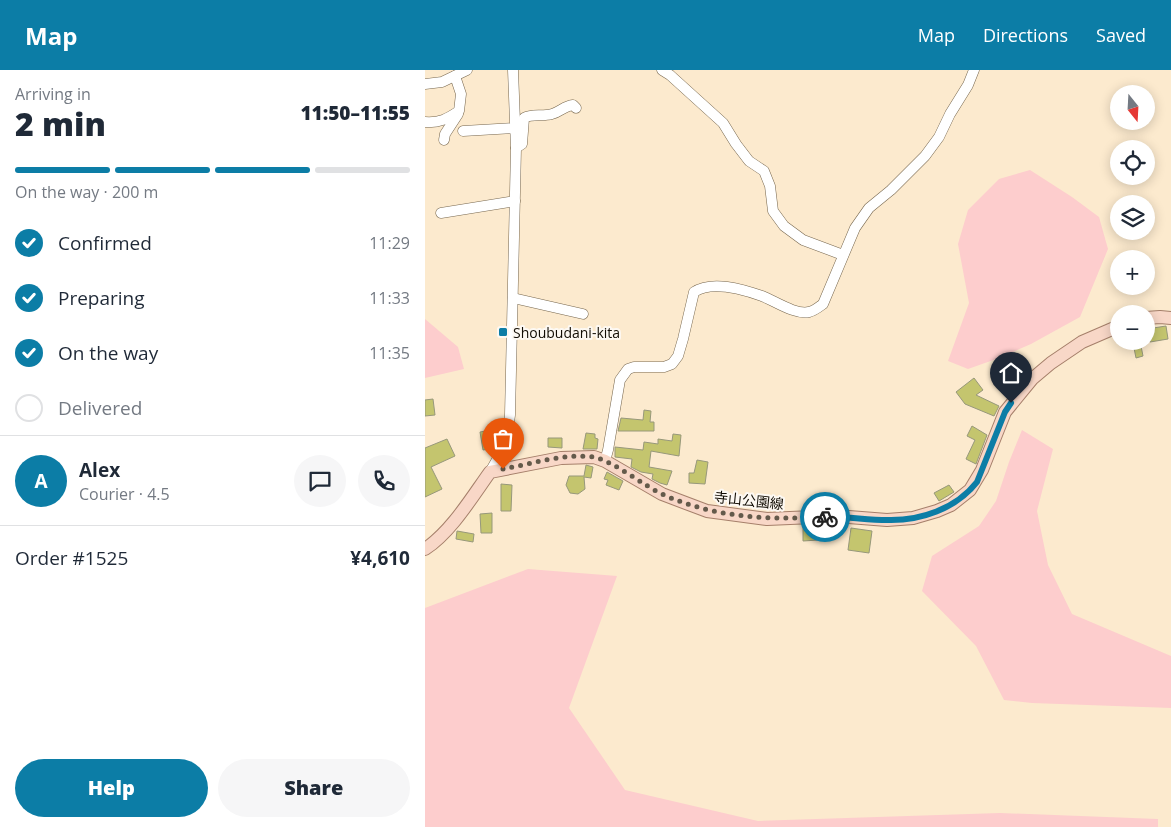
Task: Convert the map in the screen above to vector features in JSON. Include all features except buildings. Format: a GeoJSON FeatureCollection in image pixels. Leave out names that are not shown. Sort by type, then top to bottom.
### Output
{"type":"FeatureCollection","features":[{"type":"Feature","properties":{"kind":"main road"},"geometry":{"type":"LineString","coordinates":[[1155,317],[1171,318]]}},
{"type":"Feature","properties":{"kind":"main road","name":"寺山公園線"},"geometry":{"type":"LineString","coordinates":[[490,472],[561,458],[594,457],[605,461],[663,494],[707,510],[767,518],[836,516],[887,520],[913,518],[951,505],[971,490],[982,470],[1005,412],[1032,379],[1051,363],[1082,342],[1110,330]]}},
{"type":"Feature","properties":{"kind":"main road"},"geometry":{"type":"LineString","coordinates":[[425,549],[445,530],[467,504],[490,472]]}},
{"type":"Feature","properties":{"kind":"street"},"geometry":{"type":"LineString","coordinates":[[425,84],[443,82],[467,70]]}},
{"type":"Feature","properties":{"kind":"street"},"geometry":{"type":"LineString","coordinates":[[490,472],[506,444],[509,429],[515,202],[513,70]]}},
{"type":"Feature","properties":{"kind":"street"},"geometry":{"type":"LineString","coordinates":[[662,70],[723,123],[735,144],[749,161],[764,172],[770,186],[773,211],[784,226],[803,240],[843,255]]}},
{"type":"Feature","properties":{"kind":"street"},"geometry":{"type":"LineString","coordinates":[[605,461],[620,380],[628,369],[634,367],[664,367],[672,364],[678,356],[694,292],[701,287],[726,287],[762,296],[789,309],[808,312],[823,304],[855,228],[869,208],[925,156],[939,137],[974,70]]}},
{"type":"Feature","properties":{"kind":"street"},"geometry":{"type":"LineString","coordinates":[[444,140],[445,134],[459,111],[461,94],[455,76]]}},
{"type":"Feature","properties":{"kind":"street"},"geometry":{"type":"LineString","coordinates":[[515,148],[522,144],[524,118],[553,114],[567,106],[573,105],[576,108]]}},
{"type":"Feature","properties":{"kind":"street"},"geometry":{"type":"LineString","coordinates":[[425,122],[446,120],[459,111]]}},
{"type":"Feature","properties":{"kind":"street"},"geometry":{"type":"LineString","coordinates":[[463,131],[515,128]]}},
{"type":"Feature","properties":{"kind":"street"},"geometry":{"type":"LineString","coordinates":[[441,213],[515,202]]}},
{"type":"Feature","properties":{"kind":"street"},"geometry":{"type":"LineString","coordinates":[[513,298],[583,314]]}},
{"type":"Feature","properties":{"kind":"shaded area"},"geometry":{"type":"Polygon","coordinates":[[[1030,170],[1099,217],[1108,249],[1080,317],[1031,344],[968,369],[948,361],[969,303],[958,244],[968,210],[999,179],[1030,170]]]}},
{"type":"Feature","properties":{"kind":"shaded area"},"geometry":{"type":"Polygon","coordinates":[[[425,319],[458,347],[464,369],[425,378],[425,319]]]}},
{"type":"Feature","properties":{"kind":"shaded area"},"geometry":{"type":"Polygon","coordinates":[[[1022,430],[1053,449],[1037,511],[1048,565],[1072,614],[1171,656],[1171,708],[1032,703],[1004,700],[976,646],[922,591],[932,556],[979,526],[996,501],[1022,430]]]}},
{"type":"Feature","properties":{"kind":"shaded area"},"geometry":{"type":"Polygon","coordinates":[[[528,569],[617,576],[569,708],[625,790],[758,821],[1000,813],[1158,819],[1158,827],[425,827],[425,608],[528,569]]]}},
{"type":"Feature","properties":{"kind":"way so far"},"geometry":{"type":"LineString","coordinates":[[503,469],[561,458],[594,457],[605,461],[651,488],[694,507],[726,514],[767,518],[825,517]]}},
{"type":"Feature","properties":{"kind":"place","name":"Shoubudani-kita"},"geometry":{"type":"Point","coordinates":[503,332]}},
{"type":"Feature","properties":{"kind":"route"},"geometry":{"type":"LineString","coordinates":[[825,517],[904,520],[951,505],[971,490],[977,482],[1005,412],[1011,403]]}}]}
